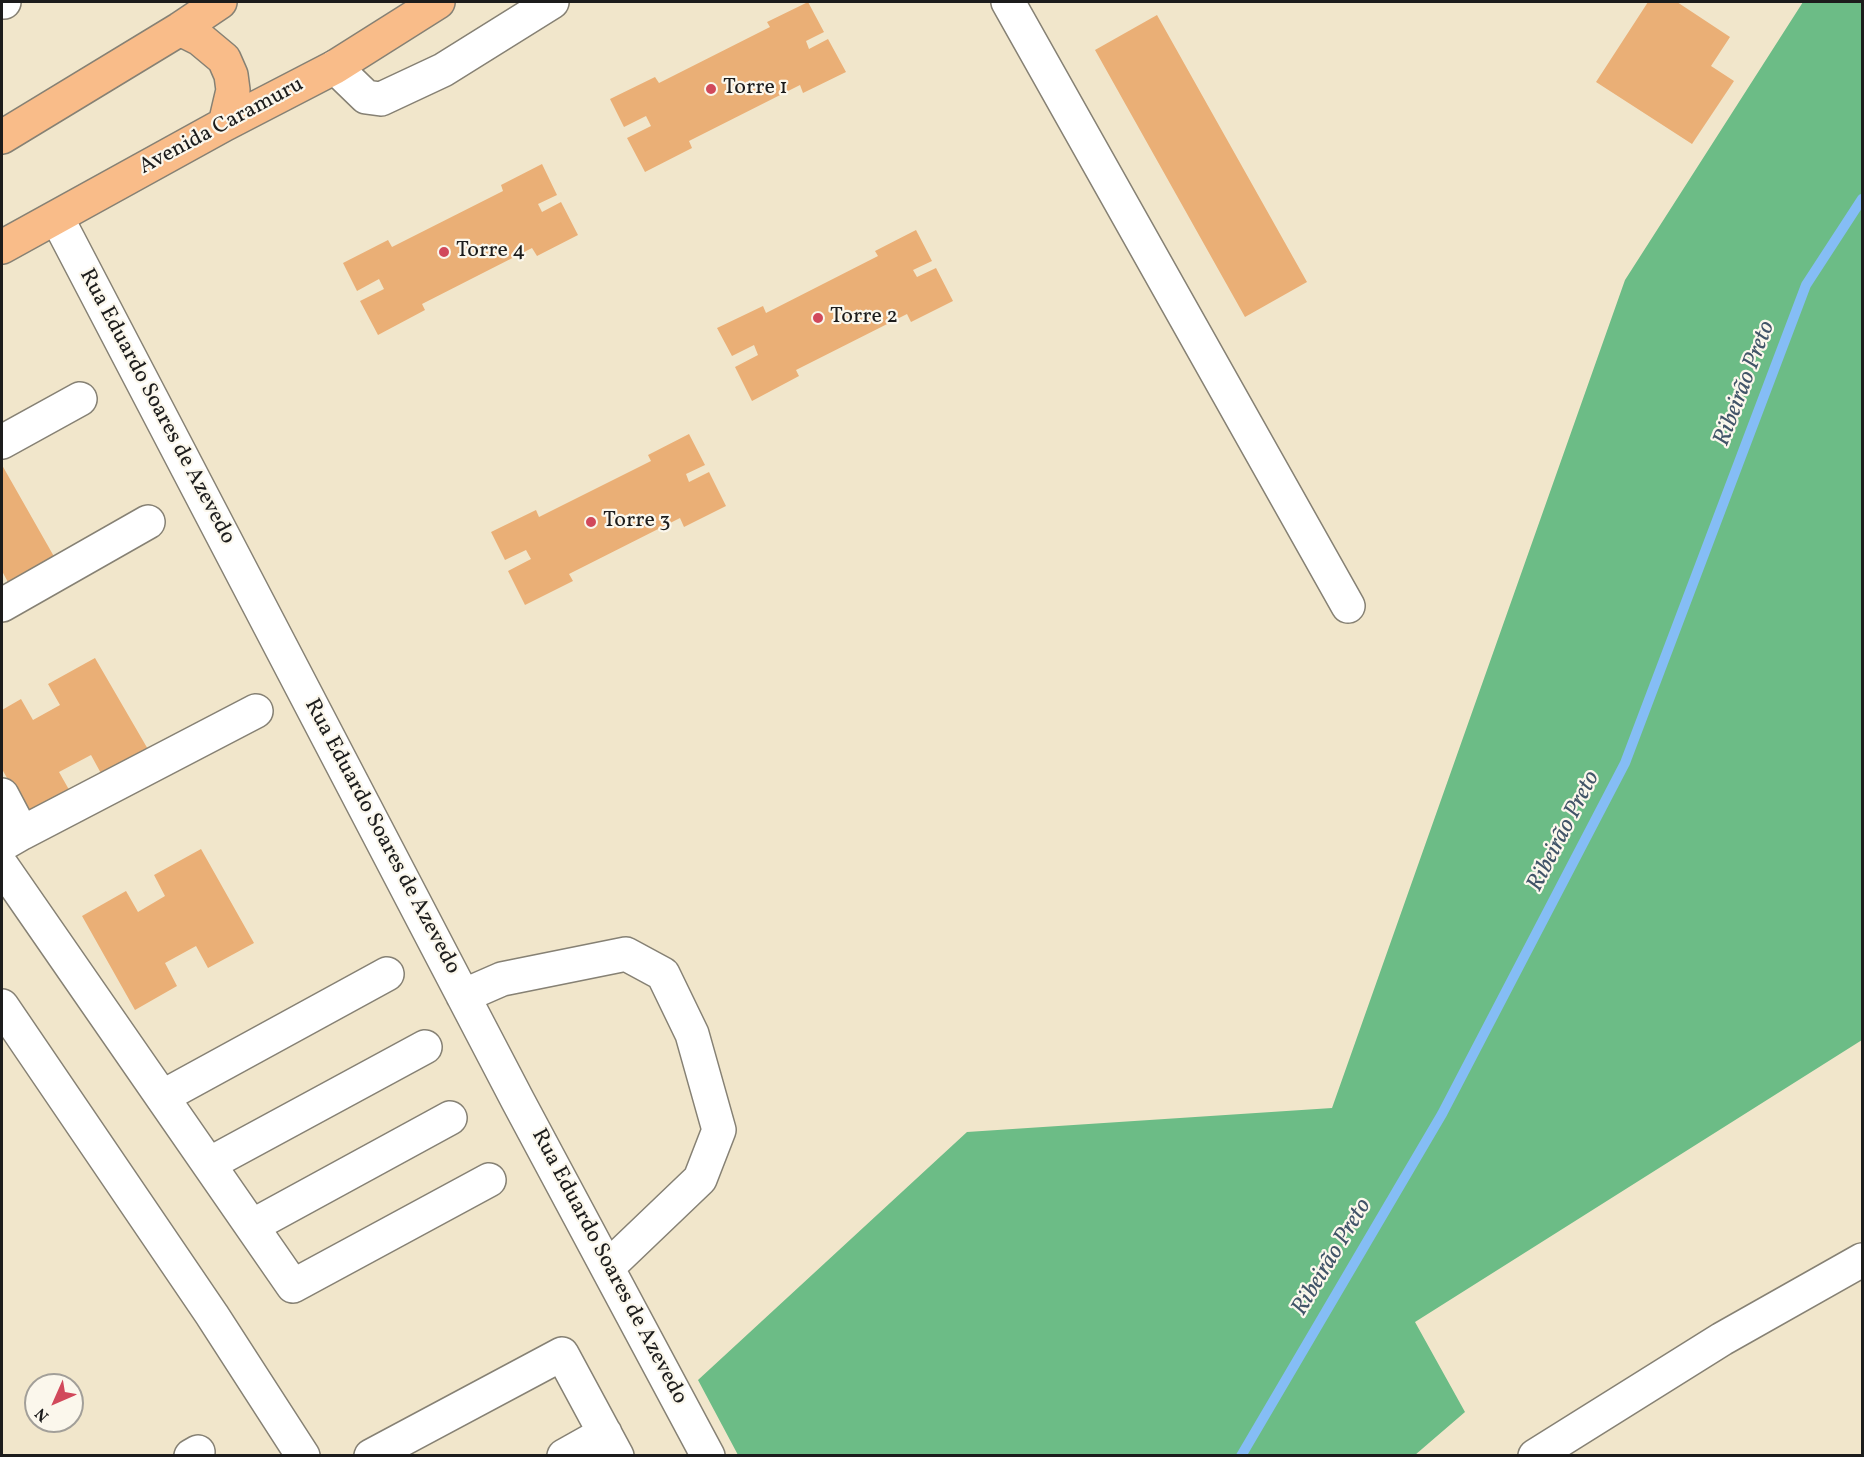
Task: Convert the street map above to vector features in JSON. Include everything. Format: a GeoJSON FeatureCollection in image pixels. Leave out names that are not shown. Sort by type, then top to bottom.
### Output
{"type":"FeatureCollection","features":[{"type":"Feature","properties":{"kind":"main road"},"geometry":{"type":"LineString","coordinates":[[2,137],[220,2]]}},
{"type":"Feature","properties":{"kind":"main road","name":"Avenida Caramuru"},"geometry":{"type":"LineString","coordinates":[[2,247],[225,124],[334,67],[438,2]]}},
{"type":"Feature","properties":{"kind":"main road"},"geometry":{"type":"LineString","coordinates":[[180,28],[200,39],[224,59],[234,90],[225,124]]}},
{"type":"Feature","properties":{"kind":"street"},"geometry":{"type":"LineString","coordinates":[[334,67],[366,97],[381,99],[443,70],[552,2]]}},
{"type":"Feature","properties":{"kind":"street"},"geometry":{"type":"LineString","coordinates":[[1008,2],[1348,606]]}},
{"type":"Feature","properties":{"kind":"street","name":"Rua Eduardo Soares de Azevedo"},"geometry":{"type":"LineString","coordinates":[[57,218],[463,996],[708,1455]]}},
{"type":"Feature","properties":{"kind":"street"},"geometry":{"type":"LineString","coordinates":[[2,441],[80,399]]}},
{"type":"Feature","properties":{"kind":"street"},"geometry":{"type":"LineString","coordinates":[[2,605],[148,522]]}},
{"type":"Feature","properties":{"kind":"street"},"geometry":{"type":"LineString","coordinates":[[2,795],[12,839],[256,711]]}},
{"type":"Feature","properties":{"kind":"street"},"geometry":{"type":"LineString","coordinates":[[2,866],[293,1286],[489,1180]]}},
{"type":"Feature","properties":{"kind":"street"},"geometry":{"type":"LineString","coordinates":[[463,996],[502,979],[626,954],[663,974],[692,1034],[719,1130],[700,1179],[608,1267]]}},
{"type":"Feature","properties":{"kind":"street"},"geometry":{"type":"LineString","coordinates":[[162,1097],[387,974]]}},
{"type":"Feature","properties":{"kind":"street"},"geometry":{"type":"LineString","coordinates":[[2,1006],[212,1315],[303,1455]]}},
{"type":"Feature","properties":{"kind":"street"},"geometry":{"type":"LineString","coordinates":[[209,1164],[424,1047]]}},
{"type":"Feature","properties":{"kind":"street"},"geometry":{"type":"LineString","coordinates":[[252,1226],[450,1118]]}},
{"type":"Feature","properties":{"kind":"street"},"geometry":{"type":"LineString","coordinates":[[1534,1455],[1722,1339],[1863,1260]]}},
{"type":"Feature","properties":{"kind":"street"},"geometry":{"type":"LineString","coordinates":[[371,1455],[562,1354],[611,1444],[564,1455]]}},
{"type":"Feature","properties":{"kind":"green space"},"geometry":{"type":"Polygon","coordinates":[[[1803,2],[1862,2],[1862,1040],[1415,1322],[1465,1412],[1415,1455],[738,1455],[698,1380],[967,1132],[1332,1108],[1625,280],[1803,2]]]}},
{"type":"Feature","properties":{"kind":"building","name":"Torre 1"},"geometry":{"type":"Polygon","coordinates":[[[808,2],[824,32],[806,41],[809,49],[828,39],[846,72],[803,93],[800,85],[689,141],[692,148],[645,172],[627,138],[651,126],[646,116],[624,127],[610,99],[655,77],[659,83],[770,27],[767,22],[808,2]]]}},
{"type":"Feature","properties":{"kind":"building"},"geometry":{"type":"Polygon","coordinates":[[[1648,2],[1677,2],[1730,37],[1711,66],[1734,81],[1692,144],[1596,82],[1648,2]]]}},
{"type":"Feature","properties":{"kind":"building"},"geometry":{"type":"Polygon","coordinates":[[[1157,15],[1307,282],[1245,317],[1095,50],[1157,15]]]}},
{"type":"Feature","properties":{"kind":"building","name":"Torre 4"},"geometry":{"type":"Polygon","coordinates":[[[542,164],[557,195],[538,204],[542,212],[561,202],[578,235],[537,256],[532,248],[422,304],[425,310],[378,335],[360,301],[384,289],[379,279],[357,291],[343,263],[388,240],[392,247],[503,191],[501,185],[542,164]]]}},
{"type":"Feature","properties":{"kind":"building","name":"Torre 2"},"geometry":{"type":"Polygon","coordinates":[[[916,230],[932,261],[913,270],[917,277],[936,268],[953,301],[911,322],[907,314],[796,370],[799,376],[752,401],[735,367],[758,355],[754,345],[732,356],[717,328],[763,306],[766,313],[878,256],[875,251],[916,230]]]}},
{"type":"Feature","properties":{"kind":"building","name":"Torre 3"},"geometry":{"type":"Polygon","coordinates":[[[689,434],[705,465],[686,474],[689,482],[709,472],[726,506],[684,527],[680,518],[569,574],[573,581],[525,605],[508,571],[531,559],[526,550],[505,560],[491,532],[536,510],[539,517],[651,461],[648,455],[689,434]]]}},
{"type":"Feature","properties":{"kind":"building"},"geometry":{"type":"Polygon","coordinates":[[[2,465],[56,560],[10,586],[2,571],[2,465]]]}},
{"type":"Feature","properties":{"kind":"building"},"geometry":{"type":"Polygon","coordinates":[[[95,658],[149,751],[103,777],[91,755],[59,772],[72,795],[29,818],[2,769],[2,710],[21,699],[33,720],[60,705],[48,684],[95,658]]]}},
{"type":"Feature","properties":{"kind":"building"},"geometry":{"type":"Polygon","coordinates":[[[201,849],[254,943],[208,968],[196,946],[165,963],[177,986],[135,1010],[82,916],[126,891],[138,912],[165,896],[154,875],[201,849]]]}},
{"type":"Feature","properties":{"kind":"waterway","name":"Ribeirão Preto"},"geometry":{"type":"LineString","coordinates":[[1241,1456],[1442,1114],[1625,763],[1806,285],[1862,199]]}},
{"type":"Feature","properties":{"kind":"place","name":"Torre 1"},"geometry":{"type":"Point","coordinates":[711,89]}},
{"type":"Feature","properties":{"kind":"place","name":"Torre 4"},"geometry":{"type":"Point","coordinates":[444,252]}},
{"type":"Feature","properties":{"kind":"place","name":"Torre 2"},"geometry":{"type":"Point","coordinates":[818,318]}},
{"type":"Feature","properties":{"kind":"place","name":"Torre 3"},"geometry":{"type":"Point","coordinates":[591,522]}}]}
